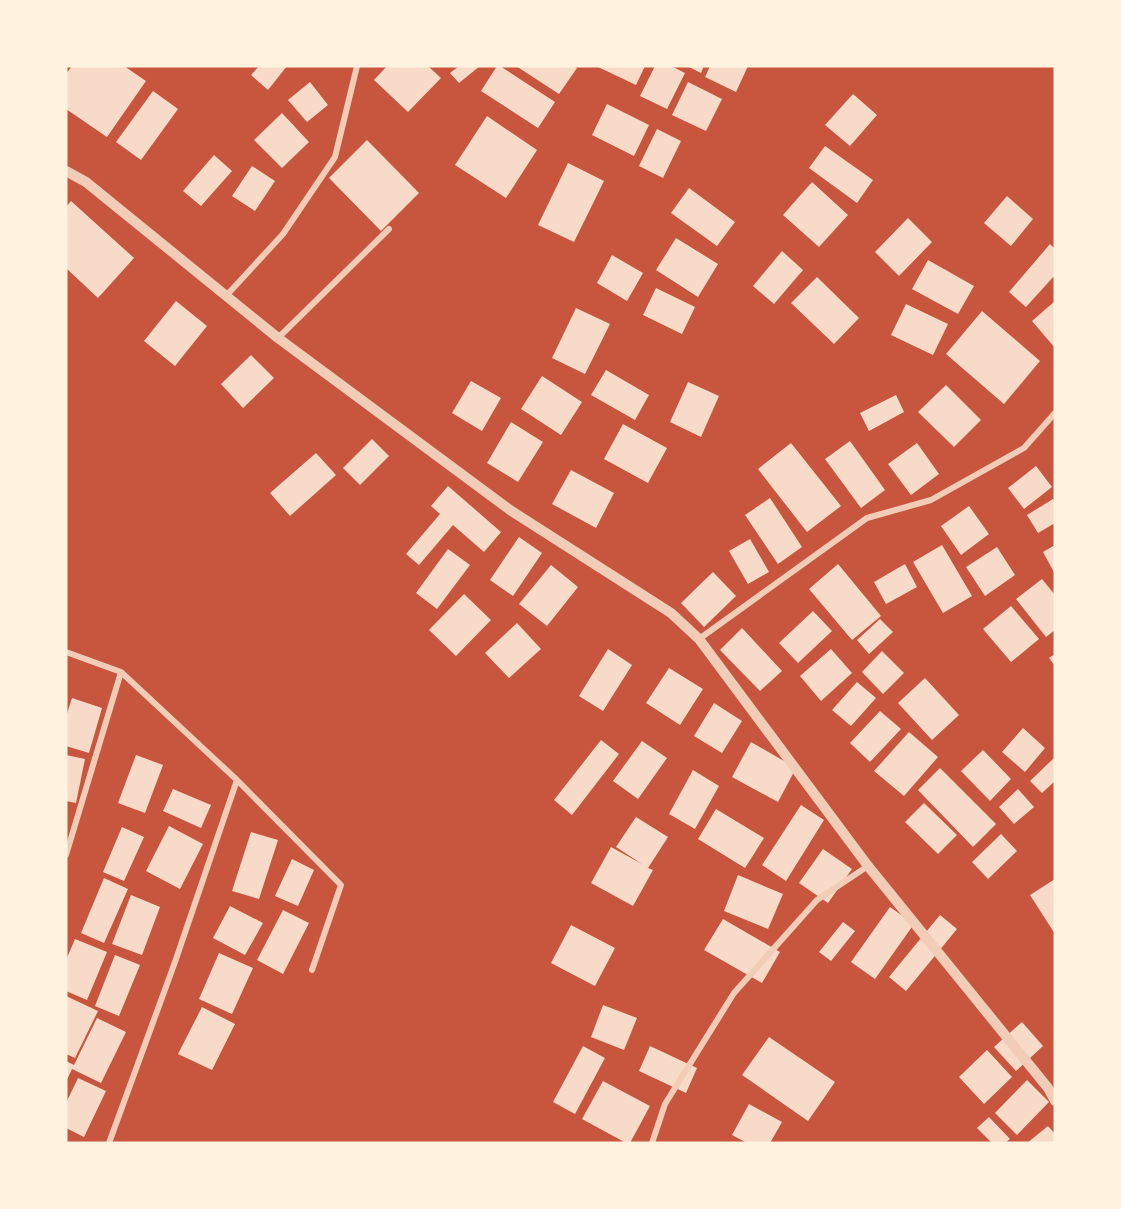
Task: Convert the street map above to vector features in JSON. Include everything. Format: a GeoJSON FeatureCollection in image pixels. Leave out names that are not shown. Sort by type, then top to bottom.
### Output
{"type":"FeatureCollection","features":[{"type":"Feature","properties":{"kind":"street"},"geometry":{"type":"LineString","coordinates":[[226,296],[283,234],[335,157],[357,66]]}},
{"type":"Feature","properties":{"kind":"street"},"geometry":{"type":"LineString","coordinates":[[66,171],[86,182],[278,338],[510,510],[671,613],[699,639],[868,867],[1048,1088],[1055,1101]]}},
{"type":"Feature","properties":{"kind":"street"},"geometry":{"type":"LineString","coordinates":[[278,338],[390,229]]}},
{"type":"Feature","properties":{"kind":"street"},"geometry":{"type":"LineString","coordinates":[[699,639],[867,518],[931,500],[1024,448],[1055,412]]}},
{"type":"Feature","properties":{"kind":"street"},"geometry":{"type":"LineString","coordinates":[[66,652],[122,672],[237,780],[341,885],[312,970]]}},
{"type":"Feature","properties":{"kind":"street"},"geometry":{"type":"LineString","coordinates":[[66,855],[122,672]]}},
{"type":"Feature","properties":{"kind":"street"},"geometry":{"type":"LineString","coordinates":[[109,1143],[175,962],[237,780]]}},
{"type":"Feature","properties":{"kind":"street"},"geometry":{"type":"LineString","coordinates":[[652,1143],[665,1104],[734,993],[817,900],[868,867]]}},
{"type":"Feature","properties":{"kind":"building"},"geometry":{"type":"Polygon","coordinates":[[[72,66],[124,66],[146,81],[107,137],[66,109],[66,74],[72,66]]]}},
{"type":"Feature","properties":{"kind":"building"},"geometry":{"type":"Polygon","coordinates":[[[259,66],[287,66],[268,90],[251,75],[259,66]]]}},
{"type":"Feature","properties":{"kind":"building"},"geometry":{"type":"Polygon","coordinates":[[[387,66],[428,66],[441,78],[408,112],[374,80],[387,66]]]}},
{"type":"Feature","properties":{"kind":"building"},"geometry":{"type":"Polygon","coordinates":[[[459,66],[480,66],[459,83],[450,73],[459,66]]]}},
{"type":"Feature","properties":{"kind":"building"},"geometry":{"type":"Polygon","coordinates":[[[497,66],[555,102],[538,128],[481,91],[497,66]]]}},
{"type":"Feature","properties":{"kind":"building"},"geometry":{"type":"Polygon","coordinates":[[[516,66],[573,66],[577,68],[559,94],[516,66]]]}},
{"type":"Feature","properties":{"kind":"building"},"geometry":{"type":"Polygon","coordinates":[[[596,66],[645,66],[636,85],[596,66]]]}},
{"type":"Feature","properties":{"kind":"building"},"geometry":{"type":"Polygon","coordinates":[[[655,66],[671,66],[685,73],[667,109],[640,96],[655,66]]]}},
{"type":"Feature","properties":{"kind":"building"},"geometry":{"type":"Polygon","coordinates":[[[687,66],[704,66],[701,73],[687,66]]]}},
{"type":"Feature","properties":{"kind":"building"},"geometry":{"type":"Polygon","coordinates":[[[710,66],[748,66],[736,92],[705,77],[710,66]]]}},
{"type":"Feature","properties":{"kind":"building"},"geometry":{"type":"Polygon","coordinates":[[[310,82],[328,105],[307,122],[288,100],[310,82]]]}},
{"type":"Feature","properties":{"kind":"building"},"geometry":{"type":"Polygon","coordinates":[[[688,82],[722,99],[706,131],[672,115],[688,82]]]}},
{"type":"Feature","properties":{"kind":"building"},"geometry":{"type":"Polygon","coordinates":[[[153,91],[178,109],[141,160],[116,142],[153,91]]]}},
{"type":"Feature","properties":{"kind":"building"},"geometry":{"type":"Polygon","coordinates":[[[853,94],[877,115],[850,146],[825,125],[853,94]]]}},
{"type":"Feature","properties":{"kind":"building"},"geometry":{"type":"Polygon","coordinates":[[[607,104],[649,125],[634,156],[592,135],[607,104]]]}},
{"type":"Feature","properties":{"kind":"building"},"geometry":{"type":"Polygon","coordinates":[[[282,113],[309,142],[282,168],[254,140],[282,113]]]}},
{"type":"Feature","properties":{"kind":"building"},"geometry":{"type":"Polygon","coordinates":[[[487,116],[537,150],[506,198],[455,165],[487,116]]]}},
{"type":"Feature","properties":{"kind":"building"},"geometry":{"type":"Polygon","coordinates":[[[657,129],[681,141],[663,178],[639,166],[657,129]]]}},
{"type":"Feature","properties":{"kind":"building"},"geometry":{"type":"Polygon","coordinates":[[[367,140],[419,193],[381,231],[329,178],[367,140]]]}},
{"type":"Feature","properties":{"kind":"building"},"geometry":{"type":"Polygon","coordinates":[[[825,146],[873,180],[857,203],[809,168],[825,146]]]}},
{"type":"Feature","properties":{"kind":"building"},"geometry":{"type":"Polygon","coordinates":[[[214,155],[232,171],[201,206],[183,191],[214,155]]]}},
{"type":"Feature","properties":{"kind":"building"},"geometry":{"type":"Polygon","coordinates":[[[568,163],[604,181],[574,242],[538,225],[568,163]]]}},
{"type":"Feature","properties":{"kind":"building"},"geometry":{"type":"Polygon","coordinates":[[[252,166],[275,181],[255,211],[232,196],[252,166]]]}},
{"type":"Feature","properties":{"kind":"building"},"geometry":{"type":"Polygon","coordinates":[[[812,182],[848,215],[819,247],[783,215],[812,182]]]}},
{"type":"Feature","properties":{"kind":"building"},"geometry":{"type":"Polygon","coordinates":[[[689,188],[735,222],[717,246],[671,213],[689,188]]]}},
{"type":"Feature","properties":{"kind":"building"},"geometry":{"type":"Polygon","coordinates":[[[1007,196],[1033,219],[1011,246],[984,223],[1007,196]]]}},
{"type":"Feature","properties":{"kind":"building"},"geometry":{"type":"Polygon","coordinates":[[[71,201],[134,258],[98,298],[66,268],[66,207],[71,201]]]}},
{"type":"Feature","properties":{"kind":"building"},"geometry":{"type":"Polygon","coordinates":[[[908,218],[932,242],[899,276],[875,252],[908,218]]]}},
{"type":"Feature","properties":{"kind":"building"},"geometry":{"type":"Polygon","coordinates":[[[676,238],[718,264],[698,297],[656,270],[676,238]]]}},
{"type":"Feature","properties":{"kind":"building"},"geometry":{"type":"Polygon","coordinates":[[[1050,244],[1055,249],[1055,275],[1026,307],[1009,292],[1050,244]]]}},
{"type":"Feature","properties":{"kind":"building"},"geometry":{"type":"Polygon","coordinates":[[[782,251],[803,270],[774,304],[753,286],[782,251]]]}},
{"type":"Feature","properties":{"kind":"building"},"geometry":{"type":"Polygon","coordinates":[[[612,255],[643,273],[627,301],[597,283],[612,255]]]}},
{"type":"Feature","properties":{"kind":"building"},"geometry":{"type":"Polygon","coordinates":[[[928,260],[974,286],[958,314],[912,289],[928,260]]]}},
{"type":"Feature","properties":{"kind":"building"},"geometry":{"type":"Polygon","coordinates":[[[817,277],[859,318],[834,344],[791,303],[817,277]]]}},
{"type":"Feature","properties":{"kind":"building"},"geometry":{"type":"Polygon","coordinates":[[[656,288],[695,307],[682,334],[643,315],[656,288]]]}},
{"type":"Feature","properties":{"kind":"building"},"geometry":{"type":"Polygon","coordinates":[[[176,301],[207,326],[175,366],[144,341],[176,301]]]}},
{"type":"Feature","properties":{"kind":"building"},"geometry":{"type":"Polygon","coordinates":[[[1055,301],[1055,348],[1032,321],[1055,301]]]}},
{"type":"Feature","properties":{"kind":"building"},"geometry":{"type":"Polygon","coordinates":[[[906,304],[948,324],[933,355],[891,335],[906,304]]]}},
{"type":"Feature","properties":{"kind":"building"},"geometry":{"type":"Polygon","coordinates":[[[576,308],[610,324],[585,374],[552,358],[576,308]]]}},
{"type":"Feature","properties":{"kind":"building"},"geometry":{"type":"Polygon","coordinates":[[[982,311],[1040,361],[1004,404],[946,354],[982,311]]]}},
{"type":"Feature","properties":{"kind":"building"},"geometry":{"type":"Polygon","coordinates":[[[251,355],[274,378],[243,408],[221,384],[251,355]]]}},
{"type":"Feature","properties":{"kind":"building"},"geometry":{"type":"Polygon","coordinates":[[[606,370],[649,395],[635,420],[591,395],[606,370]]]}},
{"type":"Feature","properties":{"kind":"building"},"geometry":{"type":"Polygon","coordinates":[[[542,376],[582,402],[561,435],[521,409],[542,376]]]}},
{"type":"Feature","properties":{"kind":"building"},"geometry":{"type":"Polygon","coordinates":[[[471,381],[501,398],[482,431],[452,413],[471,381]]]}},
{"type":"Feature","properties":{"kind":"building"},"geometry":{"type":"Polygon","coordinates":[[[688,382],[719,396],[701,437],[670,422],[688,382]]]}},
{"type":"Feature","properties":{"kind":"building"},"geometry":{"type":"Polygon","coordinates":[[[946,385],[981,420],[954,447],[918,412],[946,385]]]}},
{"type":"Feature","properties":{"kind":"building"},"geometry":{"type":"Polygon","coordinates":[[[896,395],[904,412],[869,431],[860,413],[896,395]]]}},
{"type":"Feature","properties":{"kind":"building"},"geometry":{"type":"Polygon","coordinates":[[[511,422],[543,442],[518,482],[487,463],[511,422]]]}},
{"type":"Feature","properties":{"kind":"building"},"geometry":{"type":"Polygon","coordinates":[[[623,424],[667,448],[648,483],[604,459],[623,424]]]}},
{"type":"Feature","properties":{"kind":"building"},"geometry":{"type":"Polygon","coordinates":[[[372,439],[389,456],[360,485],[343,468],[372,439]]]}},
{"type":"Feature","properties":{"kind":"building"},"geometry":{"type":"Polygon","coordinates":[[[850,441],[885,490],[861,508],[825,459],[850,441]]]}},
{"type":"Feature","properties":{"kind":"building"},"geometry":{"type":"Polygon","coordinates":[[[791,443],[841,506],[807,532],[758,469],[791,443]]]}},
{"type":"Feature","properties":{"kind":"building"},"geometry":{"type":"Polygon","coordinates":[[[917,443],[939,474],[911,495],[888,464],[917,443]]]}},
{"type":"Feature","properties":{"kind":"building"},"geometry":{"type":"Polygon","coordinates":[[[316,453],[336,475],[290,516],[270,493],[316,453]]]}},
{"type":"Feature","properties":{"kind":"building"},"geometry":{"type":"Polygon","coordinates":[[[1036,466],[1052,487],[1024,509],[1008,488],[1036,466]]]}},
{"type":"Feature","properties":{"kind":"building"},"geometry":{"type":"Polygon","coordinates":[[[571,470],[614,493],[596,528],[552,504],[571,470]]]}},
{"type":"Feature","properties":{"kind":"building"},"geometry":{"type":"Polygon","coordinates":[[[448,486],[501,532],[484,552],[453,525],[419,565],[406,554],[440,514],[431,506],[448,486]]]}},
{"type":"Feature","properties":{"kind":"building"},"geometry":{"type":"Polygon","coordinates":[[[770,498],[802,547],[778,564],[745,515],[770,498]]]}},
{"type":"Feature","properties":{"kind":"building"},"geometry":{"type":"Polygon","coordinates":[[[1053,499],[1055,523],[1038,533],[1027,515],[1053,499]]]}},
{"type":"Feature","properties":{"kind":"building"},"geometry":{"type":"Polygon","coordinates":[[[969,506],[989,534],[961,555],[941,526],[969,506]]]}},
{"type":"Feature","properties":{"kind":"building"},"geometry":{"type":"Polygon","coordinates":[[[519,537],[542,553],[513,596],[490,580],[519,537]]]}},
{"type":"Feature","properties":{"kind":"building"},"geometry":{"type":"Polygon","coordinates":[[[750,539],[769,572],[748,584],[729,551],[750,539]]]}},
{"type":"Feature","properties":{"kind":"building"},"geometry":{"type":"Polygon","coordinates":[[[942,545],[972,596],[943,613],[913,562],[942,545]]]}},
{"type":"Feature","properties":{"kind":"building"},"geometry":{"type":"Polygon","coordinates":[[[1055,545],[1055,574],[1043,552],[1055,545]]]}},
{"type":"Feature","properties":{"kind":"building"},"geometry":{"type":"Polygon","coordinates":[[[997,547],[1015,575],[985,596],[966,567],[997,547]]]}},
{"type":"Feature","properties":{"kind":"building"},"geometry":{"type":"Polygon","coordinates":[[[448,549],[470,565],[437,609],[416,593],[448,549]]]}},
{"type":"Feature","properties":{"kind":"building"},"geometry":{"type":"Polygon","coordinates":[[[838,564],[881,616],[852,640],[809,589],[838,564]]]}},
{"type":"Feature","properties":{"kind":"building"},"geometry":{"type":"Polygon","coordinates":[[[905,564],[917,587],[886,604],[874,582],[905,564]]]}},
{"type":"Feature","properties":{"kind":"building"},"geometry":{"type":"Polygon","coordinates":[[[551,565],[578,587],[547,626],[519,604],[551,565]]]}},
{"type":"Feature","properties":{"kind":"building"},"geometry":{"type":"Polygon","coordinates":[[[713,572],[736,596],[704,627],[681,603],[713,572]]]}},
{"type":"Feature","properties":{"kind":"building"},"geometry":{"type":"Polygon","coordinates":[[[1042,579],[1055,595],[1055,630],[1046,637],[1016,599],[1042,579]]]}},
{"type":"Feature","properties":{"kind":"building"},"geometry":{"type":"Polygon","coordinates":[[[464,594],[491,620],[456,656],[429,630],[464,594]]]}},
{"type":"Feature","properties":{"kind":"building"},"geometry":{"type":"Polygon","coordinates":[[[1011,606],[1039,639],[1011,662],[983,629],[1011,606]]]}},
{"type":"Feature","properties":{"kind":"building"},"geometry":{"type":"Polygon","coordinates":[[[813,611],[832,631],[798,663],[779,643],[813,611]]]}},
{"type":"Feature","properties":{"kind":"building"},"geometry":{"type":"Polygon","coordinates":[[[880,619],[893,632],[869,654],[857,640],[880,619]]]}},
{"type":"Feature","properties":{"kind":"building"},"geometry":{"type":"Polygon","coordinates":[[[517,623],[541,649],[509,678],[485,653],[517,623]]]}},
{"type":"Feature","properties":{"kind":"building"},"geometry":{"type":"Polygon","coordinates":[[[742,628],[782,671],[760,691],[720,650],[742,628]]]}},
{"type":"Feature","properties":{"kind":"building"},"geometry":{"type":"Polygon","coordinates":[[[608,649],[632,665],[603,711],[579,696],[608,649]]]}},
{"type":"Feature","properties":{"kind":"building"},"geometry":{"type":"Polygon","coordinates":[[[831,649],[852,673],[821,701],[800,676],[831,649]]]}},
{"type":"Feature","properties":{"kind":"building"},"geometry":{"type":"Polygon","coordinates":[[[882,651],[904,673],[883,694],[862,672],[882,651]]]}},
{"type":"Feature","properties":{"kind":"building"},"geometry":{"type":"Polygon","coordinates":[[[1055,654],[1055,666],[1049,658],[1055,654]]]}},
{"type":"Feature","properties":{"kind":"building"},"geometry":{"type":"Polygon","coordinates":[[[669,668],[703,689],[680,725],[646,703],[669,668]]]}},
{"type":"Feature","properties":{"kind":"building"},"geometry":{"type":"Polygon","coordinates":[[[925,678],[959,715],[932,740],[898,703],[925,678]]]}},
{"type":"Feature","properties":{"kind":"building"},"geometry":{"type":"Polygon","coordinates":[[[857,682],[876,698],[851,726],[832,710],[857,682]]]}},
{"type":"Feature","properties":{"kind":"building"},"geometry":{"type":"Polygon","coordinates":[[[72,698],[102,708],[89,753],[66,746],[66,717],[72,698]]]}},
{"type":"Feature","properties":{"kind":"building"},"geometry":{"type":"Polygon","coordinates":[[[714,703],[742,721],[722,753],[694,736],[714,703]]]}},
{"type":"Feature","properties":{"kind":"building"},"geometry":{"type":"Polygon","coordinates":[[[880,711],[901,729],[870,762],[850,743],[880,711]]]}},
{"type":"Feature","properties":{"kind":"building"},"geometry":{"type":"Polygon","coordinates":[[[1023,728],[1045,748],[1025,772],[1002,752],[1023,728]]]}},
{"type":"Feature","properties":{"kind":"building"},"geometry":{"type":"Polygon","coordinates":[[[909,732],[938,757],[904,796],[874,771],[909,732]]]}},
{"type":"Feature","properties":{"kind":"building"},"geometry":{"type":"Polygon","coordinates":[[[601,740],[619,754],[572,815],[554,800],[601,740]]]}},
{"type":"Feature","properties":{"kind":"building"},"geometry":{"type":"Polygon","coordinates":[[[642,741],[667,758],[638,799],[613,781],[642,741]]]}},
{"type":"Feature","properties":{"kind":"building"},"geometry":{"type":"Polygon","coordinates":[[[751,742],[796,768],[778,802],[732,777],[751,742]]]}},
{"type":"Feature","properties":{"kind":"building"},"geometry":{"type":"Polygon","coordinates":[[[983,750],[1011,779],[990,801],[961,771],[983,750]]]}},
{"type":"Feature","properties":{"kind":"building"},"geometry":{"type":"Polygon","coordinates":[[[66,755],[85,759],[76,803],[66,801],[66,755]]]}},
{"type":"Feature","properties":{"kind":"building"},"geometry":{"type":"Polygon","coordinates":[[[136,755],[163,765],[145,813],[118,803],[136,755]]]}},
{"type":"Feature","properties":{"kind":"building"},"geometry":{"type":"Polygon","coordinates":[[[1055,757],[1055,781],[1042,793],[1030,781],[1055,757]]]}},
{"type":"Feature","properties":{"kind":"building"},"geometry":{"type":"Polygon","coordinates":[[[940,768],[996,824],[973,847],[918,790],[940,768]]]}},
{"type":"Feature","properties":{"kind":"building"},"geometry":{"type":"Polygon","coordinates":[[[693,770],[719,786],[695,829],[669,814],[693,770]]]}},
{"type":"Feature","properties":{"kind":"building"},"geometry":{"type":"Polygon","coordinates":[[[173,789],[211,805],[201,828],[163,811],[173,789]]]}},
{"type":"Feature","properties":{"kind":"building"},"geometry":{"type":"Polygon","coordinates":[[[1018,789],[1034,807],[1014,824],[999,807],[1018,789]]]}},
{"type":"Feature","properties":{"kind":"building"},"geometry":{"type":"Polygon","coordinates":[[[924,803],[957,835],[938,854],[905,822],[924,803]]]}},
{"type":"Feature","properties":{"kind":"building"},"geometry":{"type":"Polygon","coordinates":[[[801,805],[824,820],[786,881],[762,865],[801,805]]]}},
{"type":"Feature","properties":{"kind":"building"},"geometry":{"type":"Polygon","coordinates":[[[716,809],[764,838],[745,868],[698,839],[716,809]]]}},
{"type":"Feature","properties":{"kind":"building"},"geometry":{"type":"Polygon","coordinates":[[[636,817],[668,837],[648,868],[653,870],[633,906],[591,883],[611,847],[642,864],[616,847],[636,817]]]}},
{"type":"Feature","properties":{"kind":"building"},"geometry":{"type":"Polygon","coordinates":[[[169,826],[203,844],[180,889],[146,871],[169,826]]]}},
{"type":"Feature","properties":{"kind":"building"},"geometry":{"type":"Polygon","coordinates":[[[122,827],[144,837],[124,881],[103,872],[122,827]]]}},
{"type":"Feature","properties":{"kind":"building"},"geometry":{"type":"Polygon","coordinates":[[[251,832],[278,840],[259,899],[232,891],[251,832]]]}},
{"type":"Feature","properties":{"kind":"building"},"geometry":{"type":"Polygon","coordinates":[[[1001,834],[1017,851],[988,879],[972,862],[1001,834]]]}},
{"type":"Feature","properties":{"kind":"building"},"geometry":{"type":"Polygon","coordinates":[[[823,849],[852,869],[828,903],[799,883],[823,849]]]}},
{"type":"Feature","properties":{"kind":"building"},"geometry":{"type":"Polygon","coordinates":[[[292,859],[314,870],[298,906],[275,896],[292,859]]]}},
{"type":"Feature","properties":{"kind":"building"},"geometry":{"type":"Polygon","coordinates":[[[738,875],[783,894],[768,929],[724,911],[738,875]]]}},
{"type":"Feature","properties":{"kind":"building"},"geometry":{"type":"Polygon","coordinates":[[[104,878],[128,889],[104,943],[81,933],[104,878]]]}},
{"type":"Feature","properties":{"kind":"building"},"geometry":{"type":"Polygon","coordinates":[[[1055,879],[1055,934],[1030,895],[1055,879]]]}},
{"type":"Feature","properties":{"kind":"building"},"geometry":{"type":"Polygon","coordinates":[[[131,895],[160,907],[142,955],[112,944],[131,895]]]}},
{"type":"Feature","properties":{"kind":"building"},"geometry":{"type":"Polygon","coordinates":[[[230,906],[263,923],[245,955],[213,938],[230,906]]]}},
{"type":"Feature","properties":{"kind":"building"},"geometry":{"type":"Polygon","coordinates":[[[890,907],[914,924],[875,979],[851,962],[890,907]]]}},
{"type":"Feature","properties":{"kind":"building"},"geometry":{"type":"Polygon","coordinates":[[[283,910],[309,923],[283,974],[257,960],[283,910]]]}},
{"type":"Feature","properties":{"kind":"building"},"geometry":{"type":"Polygon","coordinates":[[[940,915],[957,929],[906,991],[889,977],[940,915]]]}},
{"type":"Feature","properties":{"kind":"building"},"geometry":{"type":"Polygon","coordinates":[[[723,919],[780,952],[762,983],[704,950],[723,919]]]}},
{"type":"Feature","properties":{"kind":"building"},"geometry":{"type":"Polygon","coordinates":[[[843,922],[855,931],[831,961],[819,952],[843,922]]]}},
{"type":"Feature","properties":{"kind":"building"},"geometry":{"type":"Polygon","coordinates":[[[571,925],[615,948],[595,986],[551,963],[571,925]]]}},
{"type":"Feature","properties":{"kind":"building"},"geometry":{"type":"Polygon","coordinates":[[[75,939],[107,952],[87,1000],[66,991],[66,960],[75,939]]]}},
{"type":"Feature","properties":{"kind":"building"},"geometry":{"type":"Polygon","coordinates":[[[219,953],[253,968],[232,1014],[199,999],[219,953]]]}},
{"type":"Feature","properties":{"kind":"building"},"geometry":{"type":"Polygon","coordinates":[[[115,955],[140,965],[119,1016],[95,1006],[115,955]]]}},
{"type":"Feature","properties":{"kind":"building"},"geometry":{"type":"Polygon","coordinates":[[[66,996],[98,1011],[75,1058],[66,1054],[66,996]]]}},
{"type":"Feature","properties":{"kind":"building"},"geometry":{"type":"Polygon","coordinates":[[[603,1005],[637,1018],[624,1050],[591,1037],[603,1005]]]}},
{"type":"Feature","properties":{"kind":"building"},"geometry":{"type":"Polygon","coordinates":[[[202,1007],[235,1024],[212,1070],[178,1054],[202,1007]]]}},
{"type":"Feature","properties":{"kind":"building"},"geometry":{"type":"Polygon","coordinates":[[[97,1018],[126,1032],[101,1083],[72,1069],[66,1082],[66,1061],[74,1065],[97,1018]]]}},
{"type":"Feature","properties":{"kind":"building"},"geometry":{"type":"Polygon","coordinates":[[[1022,1022],[1043,1046],[1016,1071],[994,1047],[1022,1022]]]}},
{"type":"Feature","properties":{"kind":"building"},"geometry":{"type":"Polygon","coordinates":[[[769,1037],[835,1082],[808,1121],[742,1075],[769,1037]]]}},
{"type":"Feature","properties":{"kind":"building"},"geometry":{"type":"Polygon","coordinates":[[[583,1046],[605,1058],[575,1114],[553,1102],[583,1046]]]}},
{"type":"Feature","properties":{"kind":"building"},"geometry":{"type":"Polygon","coordinates":[[[650,1046],[697,1068],[686,1093],[639,1071],[650,1046]]]}},
{"type":"Feature","properties":{"kind":"building"},"geometry":{"type":"Polygon","coordinates":[[[987,1050],[1012,1077],[984,1104],[959,1077],[987,1050]]]}},
{"type":"Feature","properties":{"kind":"building"},"geometry":{"type":"Polygon","coordinates":[[[78,1078],[106,1091],[84,1137],[66,1128],[66,1103],[78,1078]]]}},
{"type":"Feature","properties":{"kind":"building"},"geometry":{"type":"Polygon","coordinates":[[[1027,1080],[1049,1102],[1017,1135],[995,1113],[1027,1080]]]}},
{"type":"Feature","properties":{"kind":"building"},"geometry":{"type":"Polygon","coordinates":[[[603,1081],[650,1106],[630,1143],[582,1119],[603,1081]]]}},
{"type":"Feature","properties":{"kind":"building"},"geometry":{"type":"Polygon","coordinates":[[[749,1104],[782,1122],[770,1143],[747,1143],[732,1135],[749,1104]]]}},
{"type":"Feature","properties":{"kind":"building"},"geometry":{"type":"Polygon","coordinates":[[[989,1117],[1010,1139],[1005,1143],[992,1143],[977,1128],[989,1117]]]}},
{"type":"Feature","properties":{"kind":"building"},"geometry":{"type":"Polygon","coordinates":[[[1048,1126],[1055,1134],[1055,1143],[1027,1143],[1048,1126]]]}}]}
